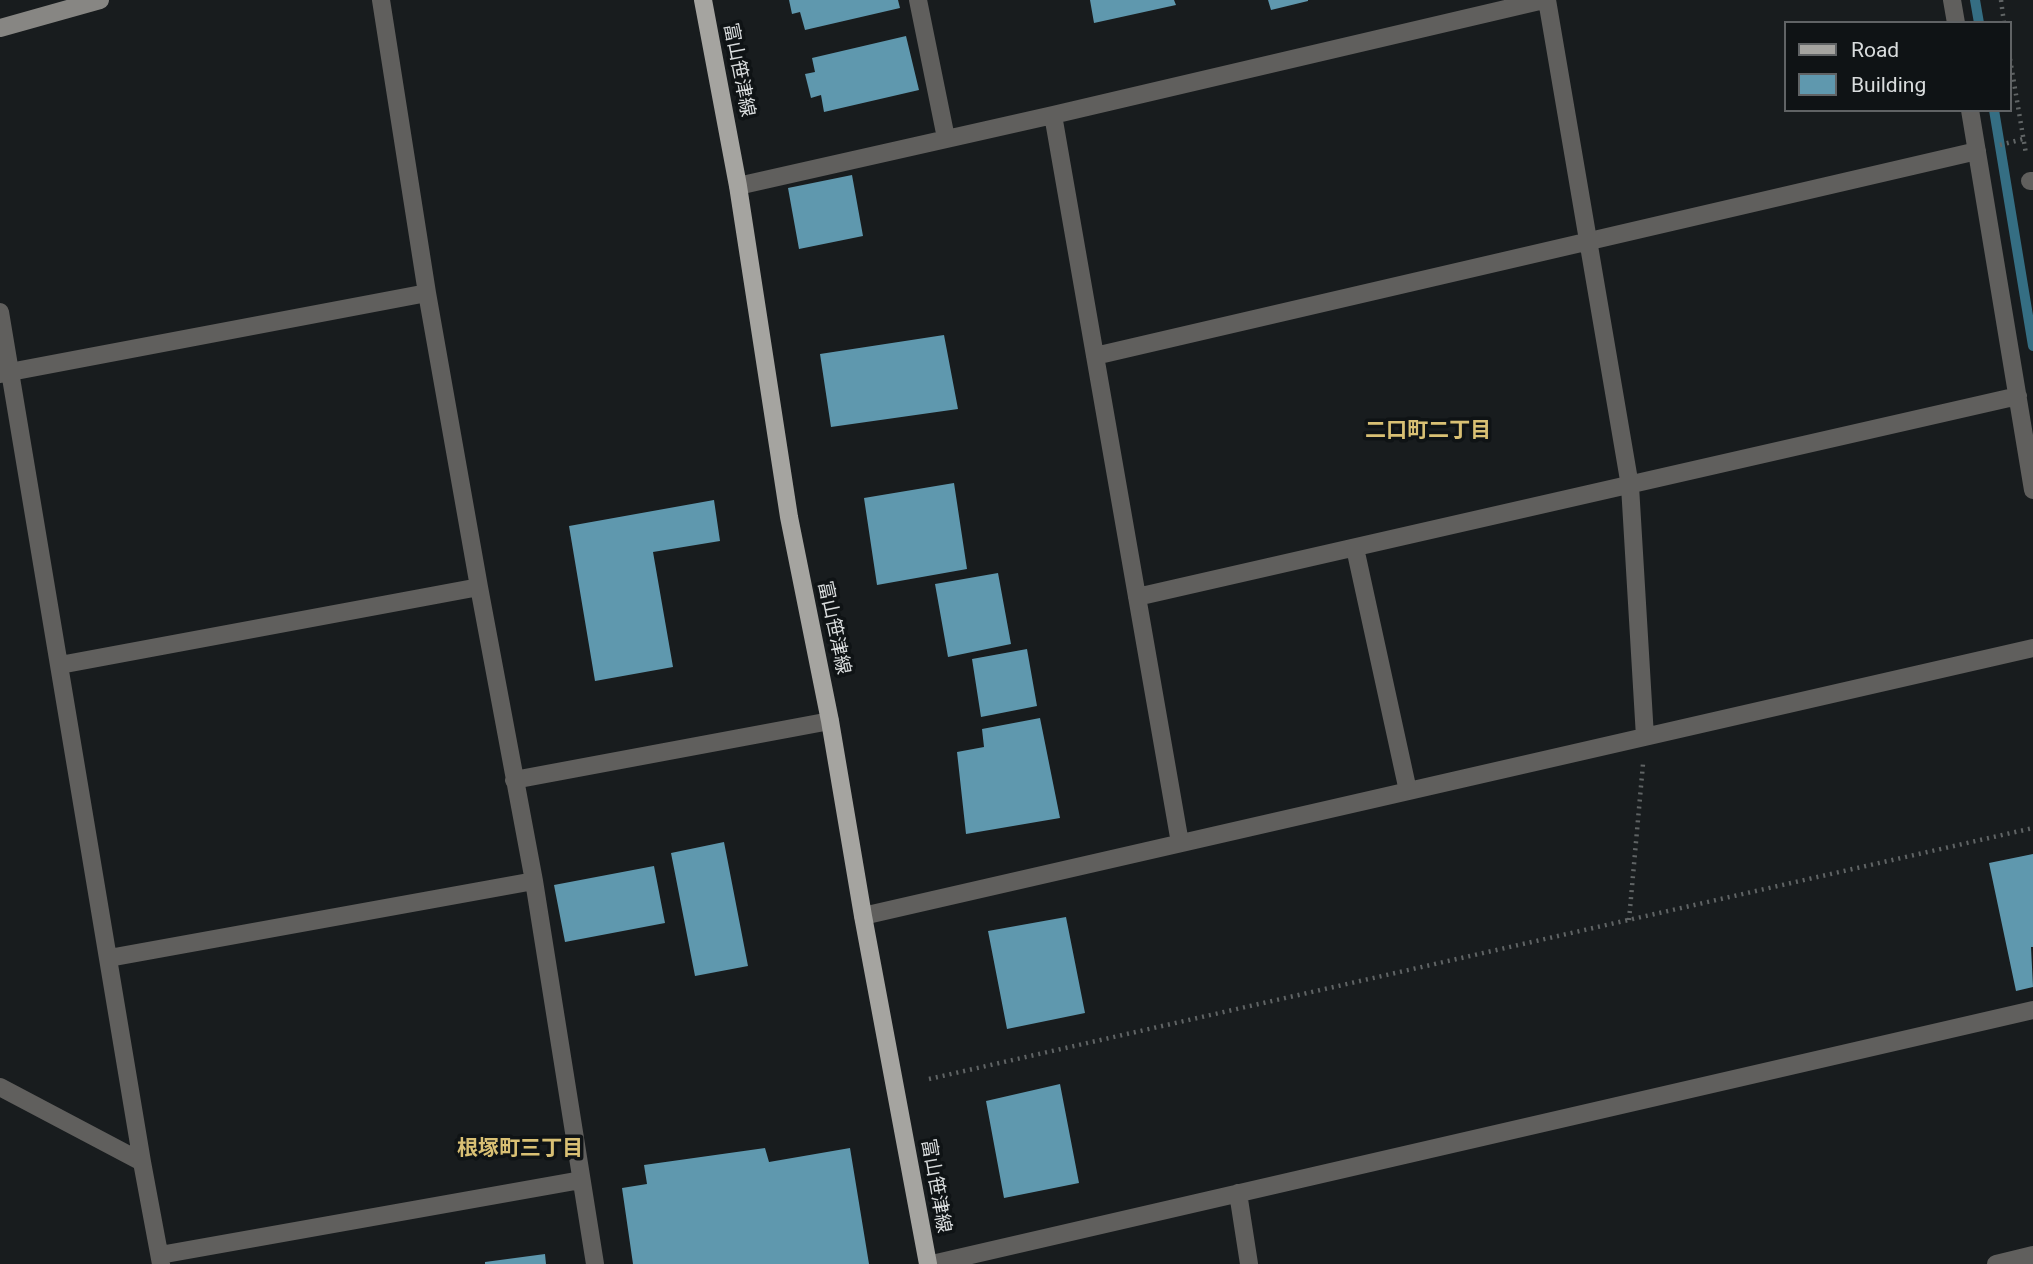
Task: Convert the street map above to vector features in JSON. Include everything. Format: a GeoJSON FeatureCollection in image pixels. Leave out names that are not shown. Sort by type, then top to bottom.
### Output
{"type":"FeatureCollection","features":[{"type":"Feature","properties":{"kind":"main road","name":"富山笹津線"},"geometry":{"type":"LineString","coordinates":[[703,0],[738,186],[789,517],[830,721],[863,916],[930,1264]]}},
{"type":"Feature","properties":{"kind":"street"},"geometry":{"type":"LineString","coordinates":[[0,28],[100,0]]}},
{"type":"Feature","properties":{"kind":"street"},"geometry":{"type":"LineString","coordinates":[[381,0],[427,293],[534,881],[595,1264]]}},
{"type":"Feature","properties":{"kind":"street"},"geometry":{"type":"LineString","coordinates":[[918,0],[946,138]]}},
{"type":"Feature","properties":{"kind":"street"},"geometry":{"type":"LineString","coordinates":[[738,186],[1545,0],[1590,241],[1630,486],[1645,737]]}},
{"type":"Feature","properties":{"kind":"street"},"geometry":{"type":"LineString","coordinates":[[1952,0],[1956,21]]}},
{"type":"Feature","properties":{"kind":"street"},"geometry":{"type":"LineString","coordinates":[[1970,112],[2033,490]]}},
{"type":"Feature","properties":{"kind":"street"},"geometry":{"type":"LineString","coordinates":[[1053,115],[1180,844]]}},
{"type":"Feature","properties":{"kind":"street"},"geometry":{"type":"LineString","coordinates":[[1095,356],[1977,151]]}},
{"type":"Feature","properties":{"kind":"street"},"geometry":{"type":"LineString","coordinates":[[5,373],[427,293]]}},
{"type":"Feature","properties":{"kind":"street"},"geometry":{"type":"LineString","coordinates":[[0,312],[5,373],[60,665],[160,1260],[581,1180]]}},
{"type":"Feature","properties":{"kind":"street"},"geometry":{"type":"LineString","coordinates":[[1137,597],[2018,396]]}},
{"type":"Feature","properties":{"kind":"street"},"geometry":{"type":"LineString","coordinates":[[1354,548],[1408,791]]}},
{"type":"Feature","properties":{"kind":"street"},"geometry":{"type":"LineString","coordinates":[[60,665],[479,587]]}},
{"type":"Feature","properties":{"kind":"street"},"geometry":{"type":"LineString","coordinates":[[863,916],[2033,648]]}},
{"type":"Feature","properties":{"kind":"street"},"geometry":{"type":"LineString","coordinates":[[514,780],[830,721]]}},
{"type":"Feature","properties":{"kind":"street"},"geometry":{"type":"LineString","coordinates":[[109,958],[534,881]]}},
{"type":"Feature","properties":{"kind":"street"},"geometry":{"type":"LineString","coordinates":[[930,1264],[2033,1010]]}},
{"type":"Feature","properties":{"kind":"street"},"geometry":{"type":"LineString","coordinates":[[0,1087],[142,1162]]}},
{"type":"Feature","properties":{"kind":"street"},"geometry":{"type":"LineString","coordinates":[[1238,1194],[1249,1264]]}},
{"type":"Feature","properties":{"kind":"street"},"geometry":{"type":"LineString","coordinates":[[1996,1264],[2033,1255]]}},
{"type":"Feature","properties":{"kind":"path"},"geometry":{"type":"LineString","coordinates":[[2001,0],[2004,21]]}},
{"type":"Feature","properties":{"kind":"path"},"geometry":{"type":"LineString","coordinates":[[2012,71],[2031,181]]}},
{"type":"Feature","properties":{"kind":"path"},"geometry":{"type":"LineString","coordinates":[[2014,142],[2023,139]]}},
{"type":"Feature","properties":{"kind":"path"},"geometry":{"type":"LineString","coordinates":[[1629,920],[1645,737]]}},
{"type":"Feature","properties":{"kind":"path"},"geometry":{"type":"LineString","coordinates":[[929,1079],[2033,828]]}},
{"type":"Feature","properties":{"kind":"building"},"geometry":{"type":"Polygon","coordinates":[[[789,0],[898,0],[900,8],[805,30],[800,12],[792,14],[789,0]]]}},
{"type":"Feature","properties":{"kind":"building"},"geometry":{"type":"Polygon","coordinates":[[[1090,0],[1174,0],[1176,5],[1094,23],[1090,0]]]}},
{"type":"Feature","properties":{"kind":"building"},"geometry":{"type":"Polygon","coordinates":[[[1268,0],[1308,0],[1308,1],[1271,10],[1268,0]]]}},
{"type":"Feature","properties":{"kind":"building"},"geometry":{"type":"Polygon","coordinates":[[[906,36],[919,90],[824,112],[821,95],[811,98],[805,74],[815,72],[812,58],[906,36]]]}},
{"type":"Feature","properties":{"kind":"building"},"geometry":{"type":"Polygon","coordinates":[[[852,175],[863,236],[799,249],[788,188],[852,175]]]}},
{"type":"Feature","properties":{"kind":"building"},"geometry":{"type":"Polygon","coordinates":[[[944,335],[958,409],[831,427],[820,354],[944,335]]]}},
{"type":"Feature","properties":{"kind":"building"},"geometry":{"type":"Polygon","coordinates":[[[954,483],[967,569],[877,585],[864,498],[954,483]]]}},
{"type":"Feature","properties":{"kind":"building"},"geometry":{"type":"Polygon","coordinates":[[[714,500],[720,541],[653,552],[673,667],[595,681],[569,526],[714,500]]]}},
{"type":"Feature","properties":{"kind":"building"},"geometry":{"type":"Polygon","coordinates":[[[998,573],[1011,644],[948,657],[935,584],[998,573]]]}},
{"type":"Feature","properties":{"kind":"building"},"geometry":{"type":"Polygon","coordinates":[[[1027,649],[1037,706],[981,717],[972,659],[1027,649]]]}},
{"type":"Feature","properties":{"kind":"building"},"geometry":{"type":"Polygon","coordinates":[[[1040,718],[1060,818],[966,834],[957,752],[984,747],[982,729],[1040,718]]]}},
{"type":"Feature","properties":{"kind":"building"},"geometry":{"type":"Polygon","coordinates":[[[724,842],[748,966],[695,976],[671,853],[724,842]]]}},
{"type":"Feature","properties":{"kind":"building"},"geometry":{"type":"Polygon","coordinates":[[[2033,854],[2033,987],[2016,991],[1989,863],[2033,854]]]}},
{"type":"Feature","properties":{"kind":"building"},"geometry":{"type":"Polygon","coordinates":[[[654,866],[665,923],[565,942],[554,885],[654,866]]]}},
{"type":"Feature","properties":{"kind":"building"},"geometry":{"type":"Polygon","coordinates":[[[1066,917],[1085,1013],[1007,1029],[988,931],[1066,917]]]}},
{"type":"Feature","properties":{"kind":"building"},"geometry":{"type":"Polygon","coordinates":[[[1060,1084],[1079,1183],[1004,1198],[986,1101],[1060,1084]]]}},
{"type":"Feature","properties":{"kind":"building"},"geometry":{"type":"Polygon","coordinates":[[[765,1148],[769,1162],[850,1148],[869,1264],[633,1264],[622,1188],[647,1184],[644,1165],[765,1148]]]}},
{"type":"Feature","properties":{"kind":"building"},"geometry":{"type":"Polygon","coordinates":[[[545,1254],[546,1264],[485,1264],[485,1262],[545,1254]]]}},
{"type":"Feature","properties":{"kind":"waterway"},"geometry":{"type":"LineString","coordinates":[[1975,0],[1979,21]]}},
{"type":"Feature","properties":{"kind":"waterway"},"geometry":{"type":"LineString","coordinates":[[1994,112],[2033,346]]}},
{"type":"Feature","properties":{"kind":"district","name":"二口町二丁目"},"geometry":{"type":"Point","coordinates":[1428,432]}},
{"type":"Feature","properties":{"kind":"district","name":"根塚町三丁目"},"geometry":{"type":"Point","coordinates":[520,1150]}}]}
